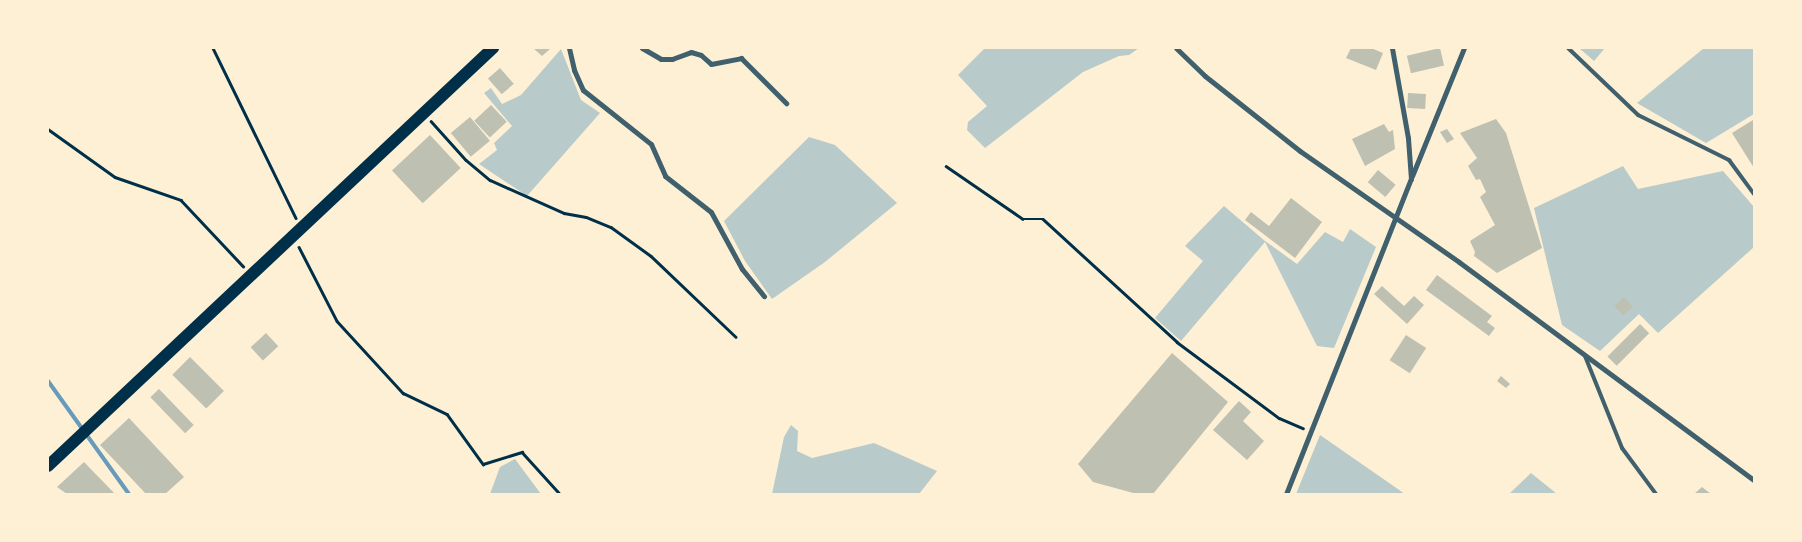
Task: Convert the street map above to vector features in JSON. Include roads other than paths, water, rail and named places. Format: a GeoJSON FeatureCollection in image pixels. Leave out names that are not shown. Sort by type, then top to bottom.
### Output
{"type":"FeatureCollection","features":[{"type":"Feature","properties":{"kind":"main road"},"geometry":{"type":"LineString","coordinates":[[48,466],[493,48]]}},
{"type":"Feature","properties":{"kind":"street"},"geometry":{"type":"LineString","coordinates":[[569,48],[574,70],[583,90],[651,144],[665,176],[711,212],[742,269],[764,296]]}},
{"type":"Feature","properties":{"kind":"street"},"geometry":{"type":"LineString","coordinates":[[642,48],[661,59],[672,60],[691,52],[701,55],[711,64],[741,58],[786,104]]}},
{"type":"Feature","properties":{"kind":"street"},"geometry":{"type":"LineString","coordinates":[[1176,48],[1227,94],[1754,480]]}},
{"type":"Feature","properties":{"kind":"street"},"geometry":{"type":"LineString","coordinates":[[1392,48],[1408,138],[1411,179]]}},
{"type":"Feature","properties":{"kind":"street"},"geometry":{"type":"LineString","coordinates":[[1286,494],[1397,220],[1411,179],[1464,48]]}},
{"type":"Feature","properties":{"kind":"lane"},"geometry":{"type":"LineString","coordinates":[[1568,48],[1638,114],[1729,160],[1754,194]]}},
{"type":"Feature","properties":{"kind":"lane"},"geometry":{"type":"LineString","coordinates":[[1585,356],[1622,448],[1656,494]]}},
{"type":"Feature","properties":{"kind":"waterway"},"geometry":{"type":"LineString","coordinates":[[48,381],[129,494]]}}]}
